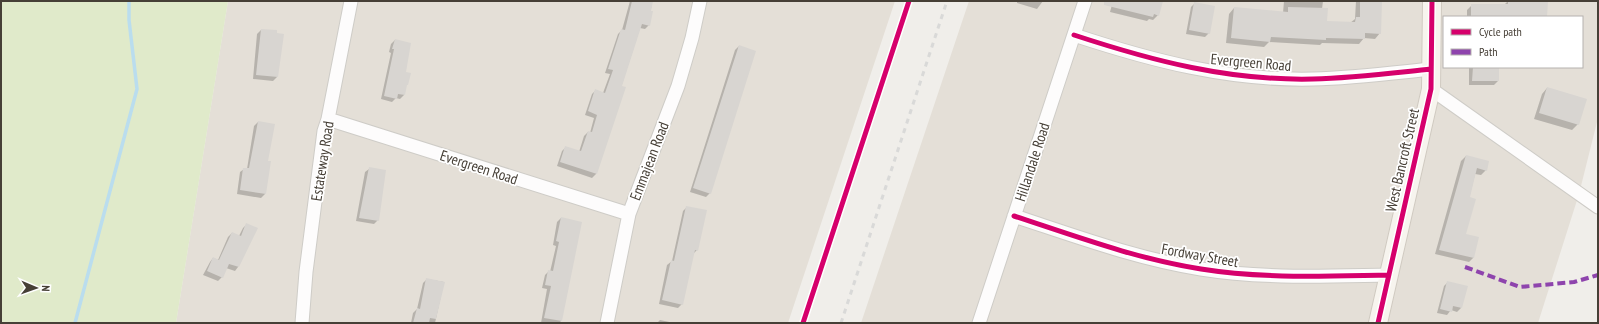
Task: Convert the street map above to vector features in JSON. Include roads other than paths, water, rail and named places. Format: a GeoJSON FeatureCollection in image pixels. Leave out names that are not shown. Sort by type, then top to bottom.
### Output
{"type":"FeatureCollection","features":[{"type":"Feature","properties":{"kind":"main road","name":"West Bancroft Street"},"geometry":{"type":"LineString","coordinates":[[1378,323],[1431,89],[1432,1]]}},
{"type":"Feature","properties":{"kind":"street","name":"Estateway Road"},"geometry":{"type":"LineString","coordinates":[[302,323],[307,264],[324,131],[328,119],[351,1]]}},
{"type":"Feature","properties":{"kind":"street","name":"Emmajean Road"},"geometry":{"type":"LineString","coordinates":[[607,323],[629,214],[678,86],[692,38],[700,1]]}},
{"type":"Feature","properties":{"kind":"street","name":"Hillandale Road"},"geometry":{"type":"LineString","coordinates":[[979,323],[1085,1]]}},
{"type":"Feature","properties":{"kind":"street","name":"Evergreen Road"},"geometry":{"type":"LineString","coordinates":[[1074,35],[1169,64],[1220,73],[1312,79],[1431,69]]}},
{"type":"Feature","properties":{"kind":"street"},"geometry":{"type":"LineString","coordinates":[[1431,89],[1598,207]]}},
{"type":"Feature","properties":{"kind":"street","name":"Evergreen Road"},"geometry":{"type":"LineString","coordinates":[[328,119],[629,214]]}},
{"type":"Feature","properties":{"kind":"street","name":"Fordway Street"},"geometry":{"type":"LineString","coordinates":[[1014,216],[1150,258],[1200,269],[1239,274],[1284,277],[1389,275]]}},
{"type":"Feature","properties":{"kind":"waterway"},"geometry":{"type":"LineString","coordinates":[[75,323],[137,89],[129,20],[129,1]]}},
{"type":"Feature","properties":{"kind":"railway"},"geometry":{"type":"LineString","coordinates":[[841,323],[947,1]]}}]}
